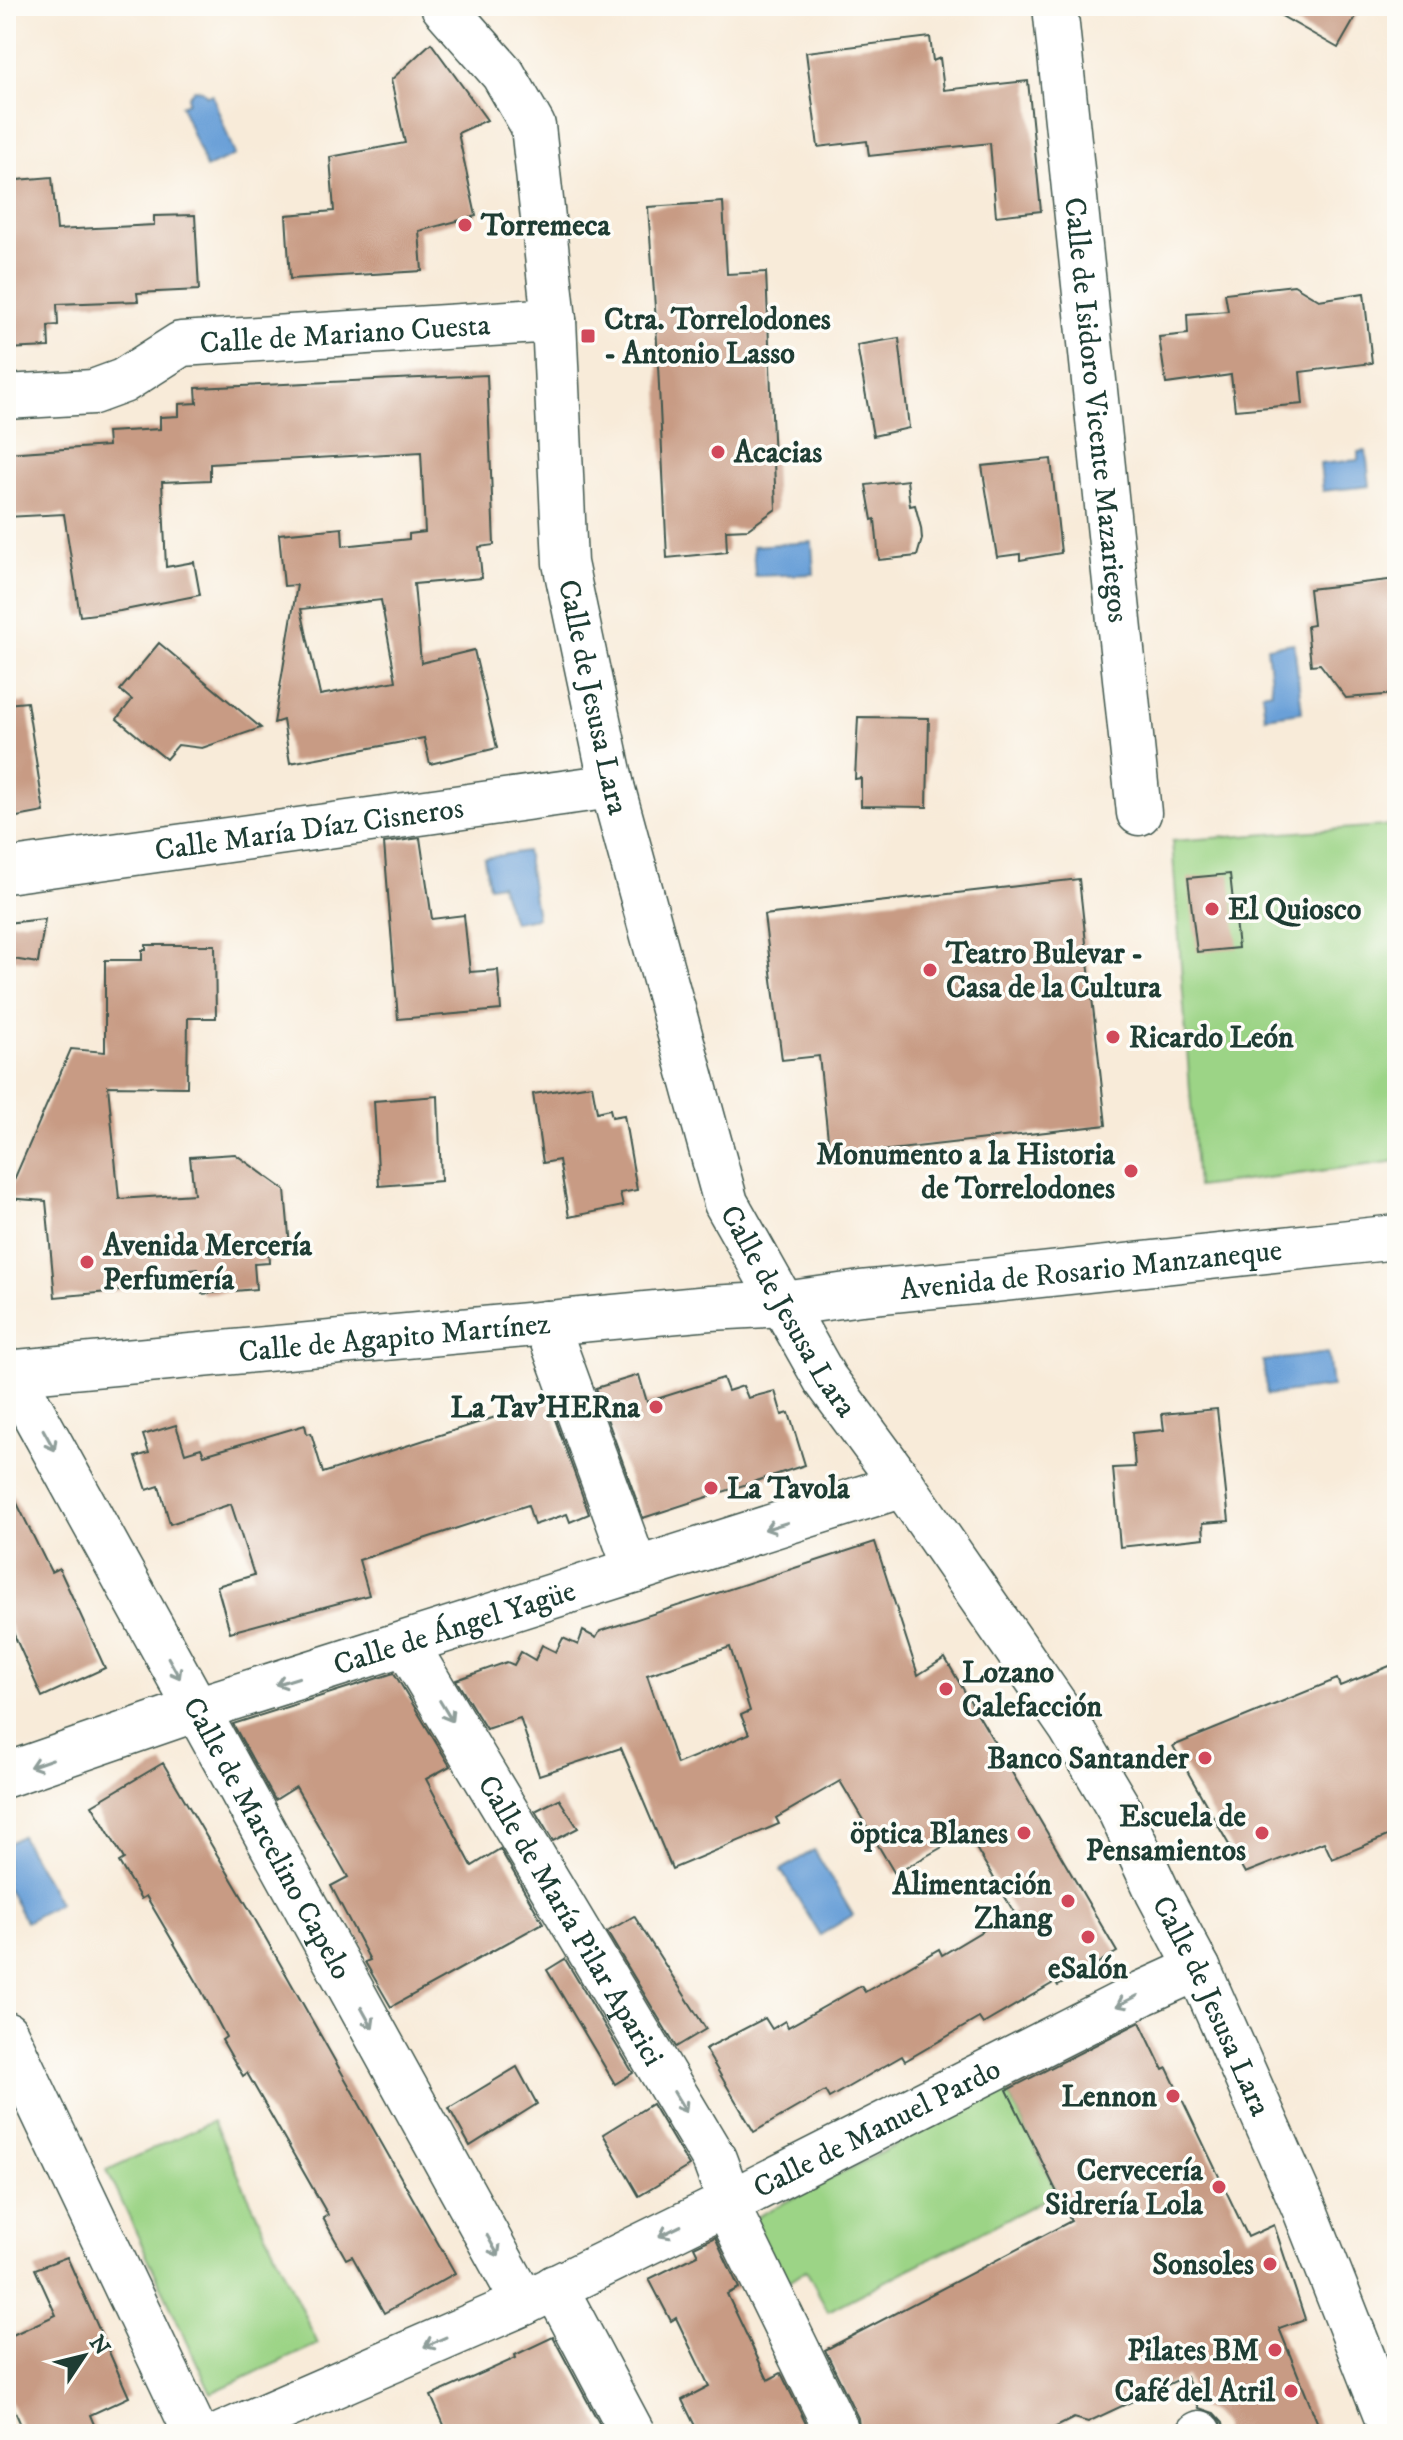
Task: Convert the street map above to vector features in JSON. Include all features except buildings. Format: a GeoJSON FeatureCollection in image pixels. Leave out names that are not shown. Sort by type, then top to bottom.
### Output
{"type":"FeatureCollection","features":[{"type":"Feature","properties":{"kind":"street","name":"Calle de Jesusa Lara"},"geometry":{"type":"LineString","coordinates":[[443,6],[503,74],[533,126],[554,320],[565,563],[612,786],[726,1203],[825,1379],[903,1485],[1071,1728],[1119,1809],[1158,1893],[1198,1968],[1304,2208],[1393,2434]]}},
{"type":"Feature","properties":{"kind":"street","name":"Calle de Isidoro Vicente Mazariegos"},"geometry":{"type":"LineString","coordinates":[[1055,6],[1139,813]]}},
{"type":"Feature","properties":{"kind":"street","name":"Calle de Mariano Cuesta"},"geometry":{"type":"LineString","coordinates":[[6,397],[93,392],[123,381],[181,344],[554,320]]}},
{"type":"Feature","properties":{"kind":"street","name":"Calle María Díaz Cisneros"},"geometry":{"type":"LineString","coordinates":[[6,871],[612,786]]}},
{"type":"Feature","properties":{"kind":"street","name":"Avenida de Rosario Manzaneque"},"geometry":{"type":"LineString","coordinates":[[784,1304],[861,1293],[1397,1237]]}},
{"type":"Feature","properties":{"kind":"street","name":"Calle de Agapito Martínez"},"geometry":{"type":"LineString","coordinates":[[8,1372],[784,1304]]}},
{"type":"Feature","properties":{"kind":"street"},"geometry":{"type":"LineString","coordinates":[[546,1323],[636,1570]]}},
{"type":"Feature","properties":{"kind":"street","name":"Calle de Marcelino Capelo"},"geometry":{"type":"LineString","coordinates":[[8,1372],[197,1709],[540,2295]]}},
{"type":"Feature","properties":{"kind":"street","name":"Calle de Ángel Yagüe"},"geometry":{"type":"LineString","coordinates":[[6,1775],[197,1709],[903,1485]]}},
{"type":"Feature","properties":{"kind":"street","name":"Calle de María Pilar Aparici"},"geometry":{"type":"LineString","coordinates":[[406,1644],[714,2159],[734,2220],[836,2429]]}},
{"type":"Feature","properties":{"kind":"street","name":"Calle de Manuel Pardo"},"geometry":{"type":"LineString","coordinates":[[223,2434],[540,2295],[1198,1968]]}},
{"type":"Feature","properties":{"kind":"street"},"geometry":{"type":"LineString","coordinates":[[6,2034],[196,2434]]}},
{"type":"Feature","properties":{"kind":"street"},"geometry":{"type":"LineString","coordinates":[[540,2295],[633,2434]]}},
{"type":"Feature","properties":{"kind":"green space"},"geometry":{"type":"Polygon","coordinates":[[[1397,825],[1397,1161],[1197,1187],[1172,841],[1397,825]]]}},
{"type":"Feature","properties":{"kind":"green space"},"geometry":{"type":"Polygon","coordinates":[[[1006,2088],[1057,2193],[828,2311],[806,2270],[779,2288],[745,2223],[1006,2088]]]}},
{"type":"Feature","properties":{"kind":"green space"},"geometry":{"type":"Polygon","coordinates":[[[213,2121],[318,2344],[211,2393],[107,2170],[213,2121]]]}},
{"type":"Feature","properties":{"kind":"water"},"geometry":{"type":"Polygon","coordinates":[[[194,89],[202,90],[207,96],[212,94],[235,155],[206,168],[181,105],[188,102],[188,96],[194,89]]]}},
{"type":"Feature","properties":{"kind":"water"},"geometry":{"type":"Polygon","coordinates":[[[1366,451],[1370,486],[1323,491],[1320,464],[1358,460],[1358,452],[1366,451]]]}},
{"type":"Feature","properties":{"kind":"water"},"geometry":{"type":"Polygon","coordinates":[[[812,542],[814,574],[755,576],[753,546],[812,542]]]}},
{"type":"Feature","properties":{"kind":"water"},"geometry":{"type":"Polygon","coordinates":[[[1294,643],[1302,712],[1265,717],[1262,693],[1272,691],[1267,647],[1294,643]]]}},
{"type":"Feature","properties":{"kind":"water"},"geometry":{"type":"Polygon","coordinates":[[[526,851],[537,918],[513,922],[500,884],[489,886],[484,858],[526,851]]]}},
{"type":"Feature","properties":{"kind":"water"},"geometry":{"type":"Polygon","coordinates":[[[1328,1353],[1332,1387],[1267,1395],[1263,1361],[1328,1353]]]}},
{"type":"Feature","properties":{"kind":"water"},"geometry":{"type":"Polygon","coordinates":[[[21,1836],[59,1903],[26,1922],[6,1886],[6,1845],[21,1836]]]}},
{"type":"Feature","properties":{"kind":"water"},"geometry":{"type":"Polygon","coordinates":[[[814,1850],[853,1915],[820,1935],[781,1870],[814,1850]]]}},
{"type":"Feature","properties":{"kind":"place","name":"Torremeca"},"geometry":{"type":"Point","coordinates":[465,225]}},
{"type":"Feature","properties":{"kind":"place","name":"Ctra. Torrelodones - Antonio Lasso"},"geometry":{"type":"Point","coordinates":[588,336]}},
{"type":"Feature","properties":{"kind":"place","name":"Acacias"},"geometry":{"type":"Point","coordinates":[718,452]}},
{"type":"Feature","properties":{"kind":"place","name":"El Quiosco"},"geometry":{"type":"Point","coordinates":[1212,909]}},
{"type":"Feature","properties":{"kind":"place","name":"Teatro Bulevar - Casa de la Cultura"},"geometry":{"type":"Point","coordinates":[930,970]}},
{"type":"Feature","properties":{"kind":"place","name":"Ricardo León"},"geometry":{"type":"Point","coordinates":[1113,1037]}},
{"type":"Feature","properties":{"kind":"place","name":"Monumento a la Historia de Torrelodones"},"geometry":{"type":"Point","coordinates":[1131,1171]}},
{"type":"Feature","properties":{"kind":"place","name":"Avenida Mercería Perfumería"},"geometry":{"type":"Point","coordinates":[87,1262]}},
{"type":"Feature","properties":{"kind":"place","name":"La Tav'HERna"},"geometry":{"type":"Point","coordinates":[656,1407]}},
{"type":"Feature","properties":{"kind":"place","name":"La Tavola"},"geometry":{"type":"Point","coordinates":[711,1488]}},
{"type":"Feature","properties":{"kind":"place","name":"Lozano Calefacción"},"geometry":{"type":"Point","coordinates":[946,1689]}},
{"type":"Feature","properties":{"kind":"place","name":"Banco Santander"},"geometry":{"type":"Point","coordinates":[1205,1758]}},
{"type":"Feature","properties":{"kind":"place","name":"öptica Blanes"},"geometry":{"type":"Point","coordinates":[1024,1833]}},
{"type":"Feature","properties":{"kind":"place","name":"Escuela de Pensamientos"},"geometry":{"type":"Point","coordinates":[1262,1833]}},
{"type":"Feature","properties":{"kind":"place","name":"Alimentación Zhang"},"geometry":{"type":"Point","coordinates":[1068,1901]}},
{"type":"Feature","properties":{"kind":"place","name":"eSalón"},"geometry":{"type":"Point","coordinates":[1088,1937]}},
{"type":"Feature","properties":{"kind":"place","name":"Lennon"},"geometry":{"type":"Point","coordinates":[1173,2096]}},
{"type":"Feature","properties":{"kind":"place","name":"Cervecería Sidrería Lola"},"geometry":{"type":"Point","coordinates":[1219,2187]}},
{"type":"Feature","properties":{"kind":"place","name":"Sonsoles"},"geometry":{"type":"Point","coordinates":[1270,2264]}},
{"type":"Feature","properties":{"kind":"place","name":"Pilates BM"},"geometry":{"type":"Point","coordinates":[1275,2350]}},
{"type":"Feature","properties":{"kind":"place","name":"Café del Atril"},"geometry":{"type":"Point","coordinates":[1291,2391]}}]}
